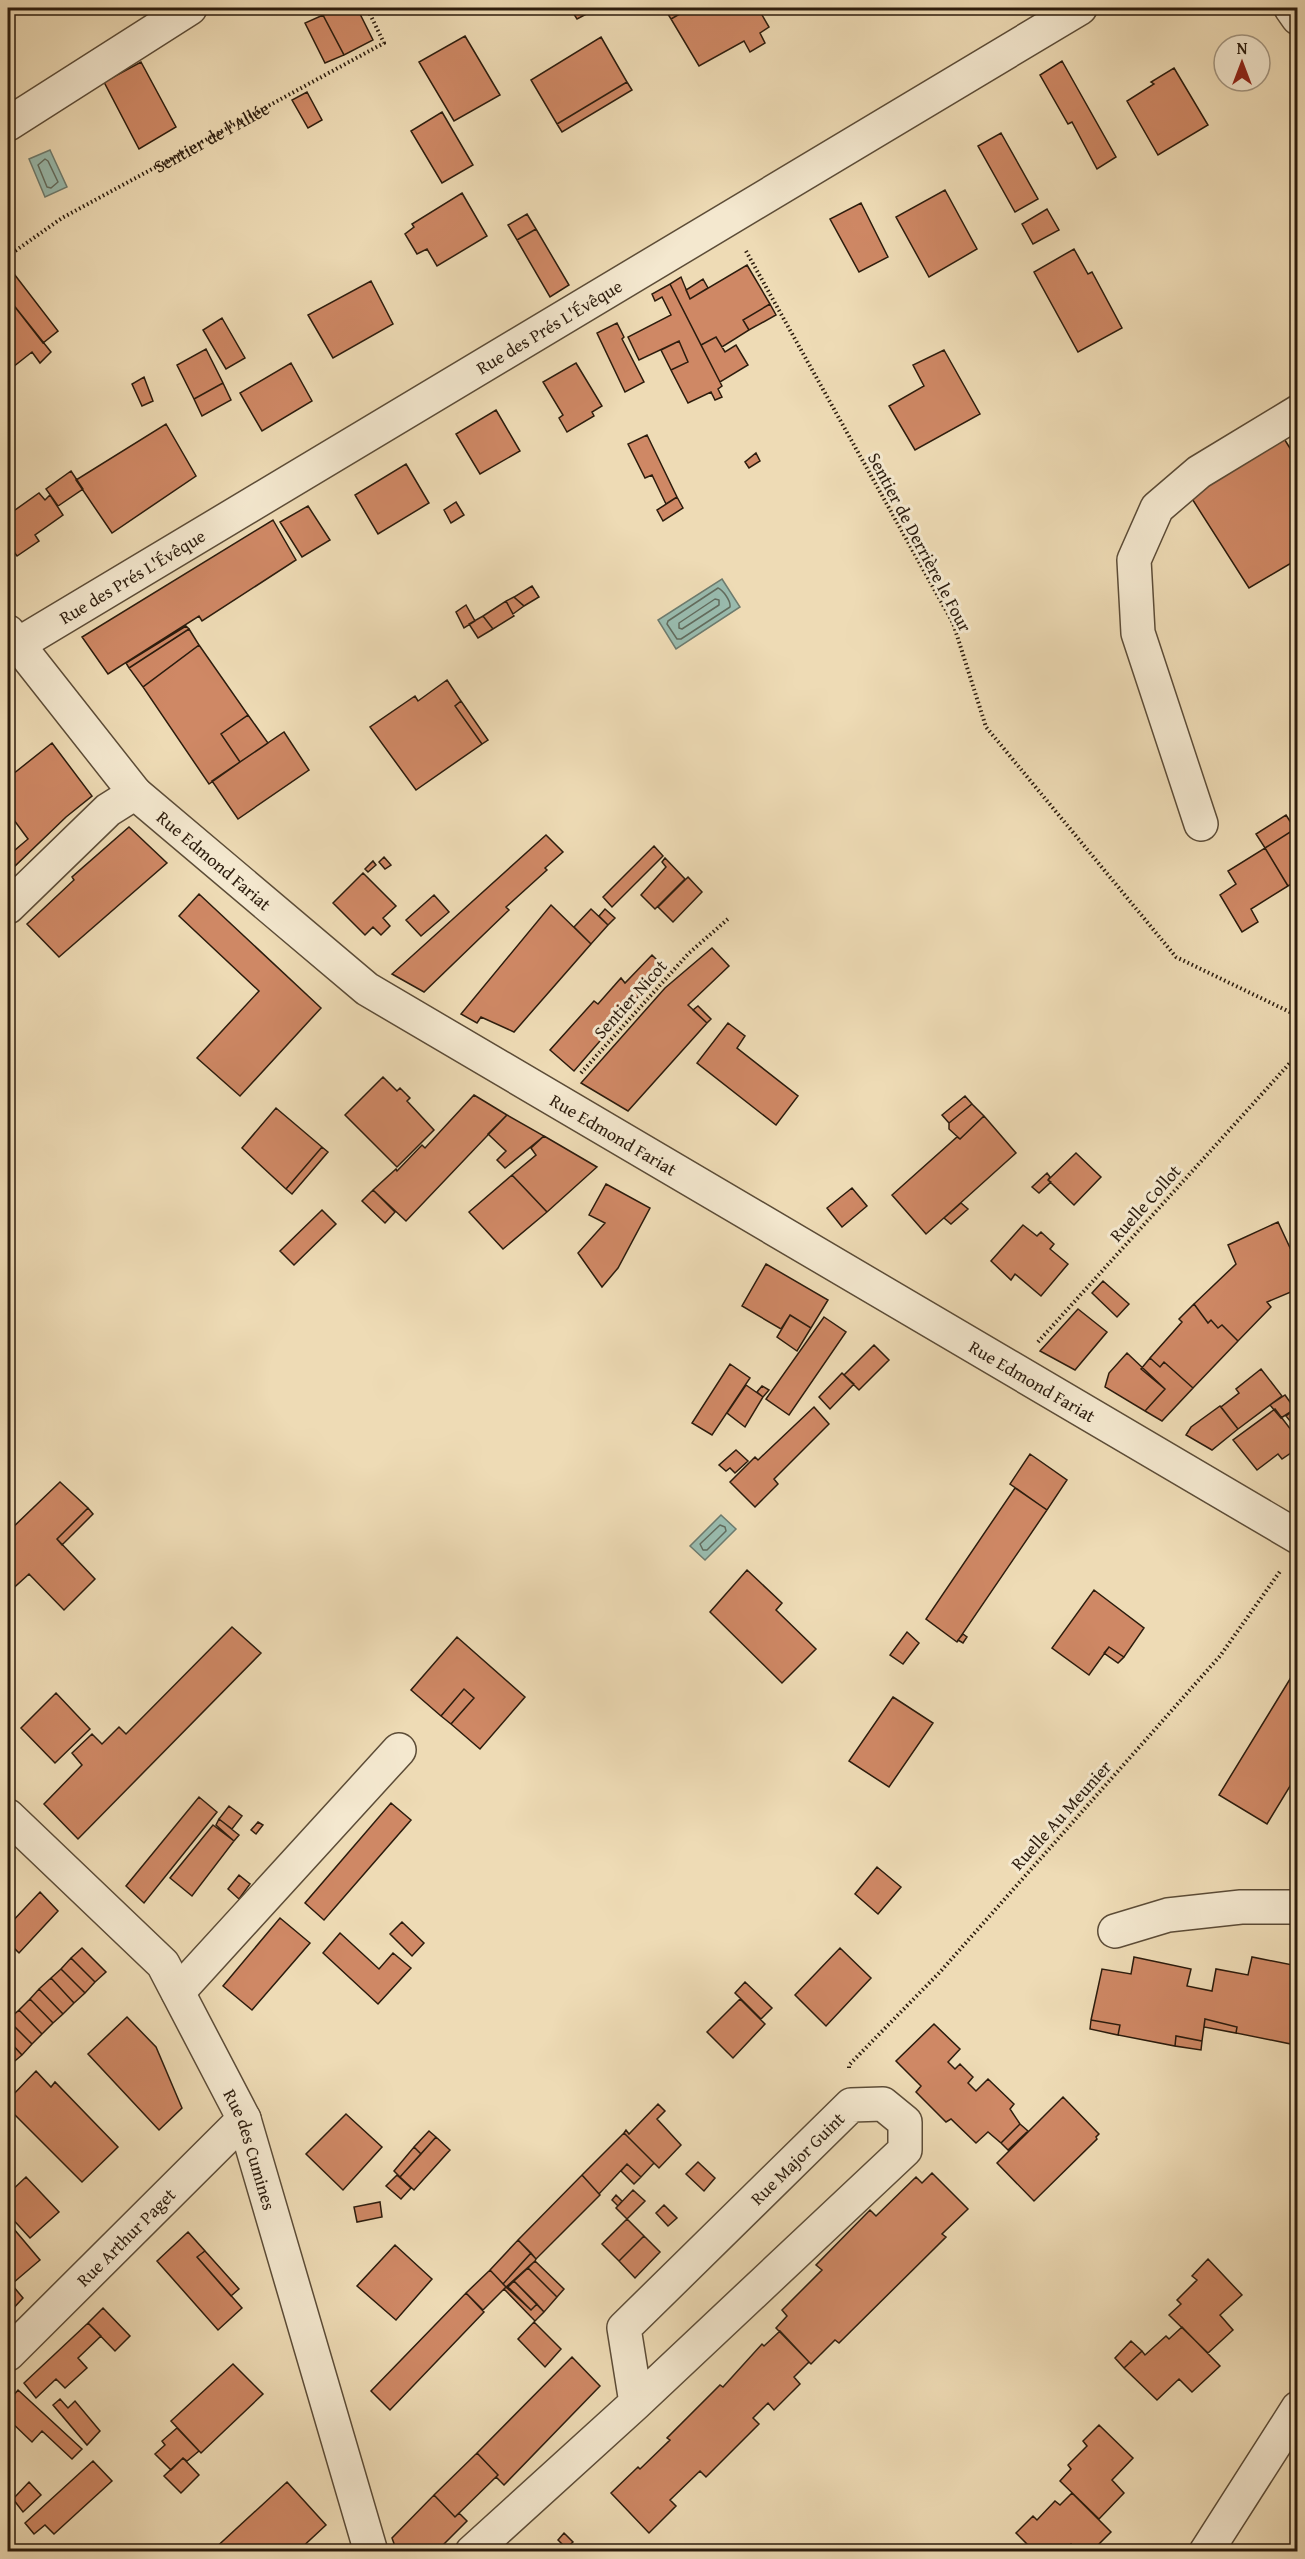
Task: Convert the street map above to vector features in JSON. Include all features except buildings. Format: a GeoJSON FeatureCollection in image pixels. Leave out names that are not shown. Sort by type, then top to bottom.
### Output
{"type":"FeatureCollection","features":[{"type":"Feature","properties":{"kind":"street"},"geometry":{"type":"LineString","coordinates":[[8,124],[190,8]]}},
{"type":"Feature","properties":{"kind":"street","name":"Rue des Prés L'Évêque"},"geometry":{"type":"LineString","coordinates":[[12,639],[1080,8]]}},
{"type":"Feature","properties":{"kind":"street"},"geometry":{"type":"LineString","coordinates":[[1291,8],[1298,18]]}},
{"type":"Feature","properties":{"kind":"street"},"geometry":{"type":"LineString","coordinates":[[1201,824],[1138,633],[1134,560],[1157,508],[1199,472],[1298,412]]}},
{"type":"Feature","properties":{"kind":"street","name":"Rue Edmond Fariat"},"geometry":{"type":"LineString","coordinates":[[12,639],[135,793],[366,989],[1294,1536]]}},
{"type":"Feature","properties":{"kind":"street"},"geometry":{"type":"LineString","coordinates":[[8,906],[108,810],[135,793]]}},
{"type":"Feature","properties":{"kind":"street"},"geometry":{"type":"LineString","coordinates":[[178,1992],[399,1750]]}},
{"type":"Feature","properties":{"kind":"street","name":"Rue des Cumines"},"geometry":{"type":"LineString","coordinates":[[8,1816],[163,1964],[244,2119],[371,2552]]}},
{"type":"Feature","properties":{"kind":"street"},"geometry":{"type":"LineString","coordinates":[[1115,1931],[1168,1915],[1241,1907],[1298,1907]]}},
{"type":"Feature","properties":{"kind":"street","name":"Rue Major Guint"},"geometry":{"type":"LineString","coordinates":[[472,2552],[636,2403],[905,2151],[905,2122],[883,2104],[851,2105],[624,2328],[636,2403]]}},
{"type":"Feature","properties":{"kind":"street","name":"Rue Arthur Paget"},"geometry":{"type":"LineString","coordinates":[[8,2354],[244,2119]]}},
{"type":"Feature","properties":{"kind":"street"},"geometry":{"type":"LineString","coordinates":[[1206,2552],[1298,2408]]}},
{"type":"Feature","properties":{"kind":"path","name":"Sentier de l'Allée"},"geometry":{"type":"LineString","coordinates":[[8,256],[62,218],[384,43],[367,8]]}},
{"type":"Feature","properties":{"kind":"path","name":"Sentier de Derrière le Four"},"geometry":{"type":"LineString","coordinates":[[728,217],[952,623],[986,727],[1176,957],[1298,1016]]}},
{"type":"Feature","properties":{"kind":"path","name":"Sentier Nicot"},"geometry":{"type":"LineString","coordinates":[[556,1100],[689,954],[728,919]]}},
{"type":"Feature","properties":{"kind":"path","name":"Ruelle Collot"},"geometry":{"type":"LineString","coordinates":[[1013,1370],[1298,1054]]}},
{"type":"Feature","properties":{"kind":"path","name":"Ruelle Au Meunier"},"geometry":{"type":"LineString","coordinates":[[851,2105],[849,2065],[940,1972],[1220,1656],[1279,1575],[1294,1536]]}},
{"type":"Feature","properties":{"kind":"water"},"geometry":{"type":"Polygon","coordinates":[[[50,150],[67,187],[45,197],[29,159],[50,150]]]}},
{"type":"Feature","properties":{"kind":"water"},"geometry":{"type":"Polygon","coordinates":[[[722,579],[740,607],[676,649],[658,620],[722,579]]]}},
{"type":"Feature","properties":{"kind":"water"},"geometry":{"type":"Polygon","coordinates":[[[721,1515],[736,1529],[705,1560],[690,1546],[721,1515]]]}}]}
